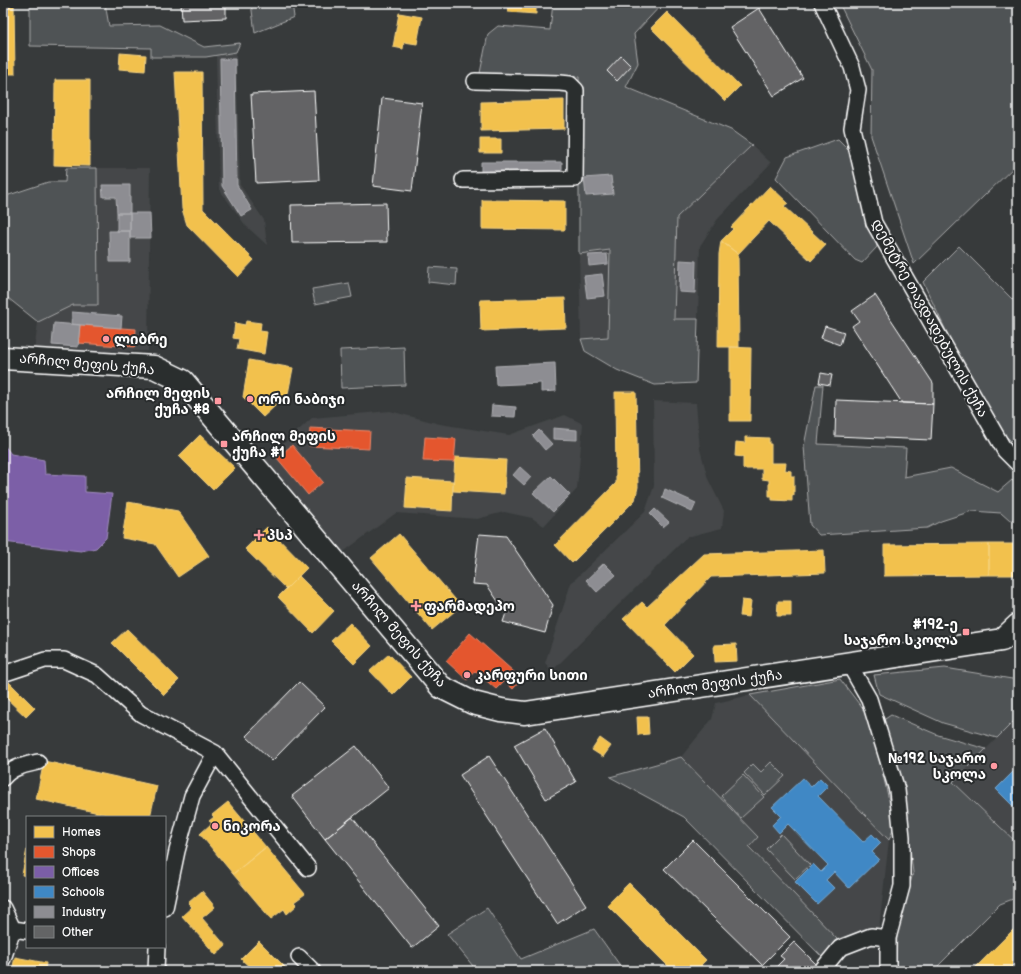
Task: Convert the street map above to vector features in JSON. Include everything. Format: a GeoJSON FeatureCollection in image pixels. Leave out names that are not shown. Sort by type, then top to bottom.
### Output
{"type":"FeatureCollection","features":[{"type":"Feature","properties":{"kind":"street","name":"დემეტრე თავდადებულის ქუჩა"},"geometry":{"type":"LineString","coordinates":[[822,3],[861,89],[852,128],[874,224],[1005,451],[1018,464]]}},
{"type":"Feature","properties":{"kind":"street"},"geometry":{"type":"LineString","coordinates":[[463,180],[575,179],[576,90],[573,86],[560,83],[475,81]]}},
{"type":"Feature","properties":{"kind":"street","name":"არჩილ მეფის ქუჩა"},"geometry":{"type":"LineString","coordinates":[[3,358],[154,367],[183,381],[441,687],[473,703],[501,710],[524,713],[1002,640],[1018,625]]}},
{"type":"Feature","properties":{"kind":"street"},"geometry":{"type":"LineString","coordinates":[[3,674],[45,660],[64,660],[74,663],[97,675],[141,714],[215,753],[308,868]]}},
{"type":"Feature","properties":{"kind":"street"},"geometry":{"type":"LineString","coordinates":[[849,664],[869,700],[897,790],[902,837],[902,886],[888,938],[888,971]]}},
{"type":"Feature","properties":{"kind":"street"},"geometry":{"type":"LineString","coordinates":[[166,904],[192,796],[215,753]]}},
{"type":"Feature","properties":{"kind":"street"},"geometry":{"type":"LineString","coordinates":[[3,778],[8,772],[16,768],[38,762]]}},
{"type":"Feature","properties":{"kind":"street"},"geometry":{"type":"LineString","coordinates":[[3,908],[20,930],[3,959]]}},
{"type":"Feature","properties":{"kind":"street"},"geometry":{"type":"LineString","coordinates":[[821,971],[840,948],[871,936],[888,938]]}},
{"type":"Feature","properties":{"kind":"street"},"geometry":{"type":"LineString","coordinates":[[156,971],[157,948]]}},
{"type":"Feature","properties":{"kind":"street"},"geometry":{"type":"LineString","coordinates":[[299,957],[313,971]]}},
{"type":"Feature","properties":{"kind":"shaded area"},"geometry":{"type":"Polygon","coordinates":[[[30,3],[105,3],[109,26],[160,25],[204,47],[240,43],[236,52],[206,57],[151,57],[151,48],[30,46],[30,3]]]}},
{"type":"Feature","properties":{"kind":"shaded area"},"geometry":{"type":"Polygon","coordinates":[[[251,3],[292,3],[294,17],[255,33],[251,3]]]}},
{"type":"Feature","properties":{"kind":"shaded area"},"geometry":{"type":"Polygon","coordinates":[[[553,3],[663,3],[634,34],[638,63],[626,87],[731,130],[752,145],[677,217],[674,319],[698,319],[696,383],[655,385],[617,370],[585,351],[581,339],[608,337],[610,250],[579,254],[579,77],[480,73],[488,34],[498,26],[550,30],[553,3]]]}},
{"type":"Feature","properties":{"kind":"shaded area"},"geometry":{"type":"Polygon","coordinates":[[[839,3],[1018,3],[1018,163],[914,264],[871,136],[872,70],[839,3]]]}},
{"type":"Feature","properties":{"kind":"shaded area"},"geometry":{"type":"Polygon","coordinates":[[[236,52],[240,185],[264,220],[267,245],[246,226],[219,189],[216,55],[236,52]]]}},
{"type":"Feature","properties":{"kind":"shaded area"},"geometry":{"type":"Polygon","coordinates":[[[838,139],[850,151],[875,233],[877,247],[862,263],[855,260],[776,178],[787,157],[838,139]]]}},
{"type":"Feature","properties":{"kind":"shaded area"},"geometry":{"type":"Polygon","coordinates":[[[752,145],[771,163],[717,220],[700,246],[698,319],[674,319],[677,216],[752,145]]]}},
{"type":"Feature","properties":{"kind":"shaded area"},"geometry":{"type":"Polygon","coordinates":[[[66,168],[97,168],[98,305],[73,305],[38,322],[3,294],[3,197],[48,182],[65,182],[66,168]]]}},
{"type":"Feature","properties":{"kind":"shaded area"},"geometry":{"type":"Polygon","coordinates":[[[97,168],[150,168],[148,351],[34,352],[38,322],[73,305],[98,304],[97,168]]]}},
{"type":"Feature","properties":{"kind":"shaded area"},"geometry":{"type":"Polygon","coordinates":[[[959,246],[1018,305],[1018,448],[1005,435],[956,352],[923,282],[959,246]]]}},
{"type":"Feature","properties":{"kind":"shaded area"},"geometry":{"type":"Polygon","coordinates":[[[610,250],[608,337],[581,339],[579,254],[610,250]]]}},
{"type":"Feature","properties":{"kind":"shaded area"},"geometry":{"type":"Polygon","coordinates":[[[429,267],[457,269],[456,285],[428,282],[429,267]]]}},
{"type":"Feature","properties":{"kind":"shaded area"},"geometry":{"type":"Polygon","coordinates":[[[349,283],[352,297],[315,304],[312,289],[349,283]]]}},
{"type":"Feature","properties":{"kind":"shaded area"},"geometry":{"type":"Polygon","coordinates":[[[404,347],[405,385],[341,388],[340,350],[404,347]]]}},
{"type":"Feature","properties":{"kind":"shaded area"},"geometry":{"type":"Polygon","coordinates":[[[816,385],[823,385],[818,444],[906,448],[904,477],[951,468],[998,492],[1012,480],[1018,486],[1018,516],[1010,521],[1001,513],[972,511],[941,521],[927,528],[819,535],[810,525],[804,446],[816,385]]]}},
{"type":"Feature","properties":{"kind":"shaded area"},"geometry":{"type":"Polygon","coordinates":[[[653,401],[696,403],[700,449],[708,479],[724,511],[722,528],[687,537],[552,671],[545,663],[571,583],[645,512],[654,486],[653,401]]]}},
{"type":"Feature","properties":{"kind":"shaded area"},"geometry":{"type":"Polygon","coordinates":[[[390,411],[440,424],[509,435],[565,415],[583,424],[577,489],[544,526],[532,518],[504,512],[477,519],[396,513],[342,553],[265,466],[265,460],[312,418],[390,411]]]}},
{"type":"Feature","properties":{"kind":"shaded area"},"geometry":{"type":"Polygon","coordinates":[[[945,668],[1018,680],[1018,717],[997,738],[943,723],[879,694],[874,675],[945,668]]]}},
{"type":"Feature","properties":{"kind":"shaded area"},"geometry":{"type":"Polygon","coordinates":[[[840,679],[869,717],[895,825],[889,840],[750,695],[840,679]]]}},
{"type":"Feature","properties":{"kind":"shaded area"},"geometry":{"type":"Polygon","coordinates":[[[750,695],[889,840],[879,929],[837,939],[749,846],[758,837],[681,757],[712,719],[716,703],[750,695]]]}},
{"type":"Feature","properties":{"kind":"shaded area"},"geometry":{"type":"Polygon","coordinates":[[[891,715],[938,735],[986,749],[953,782],[1018,844],[1018,897],[1000,904],[933,971],[896,971],[897,932],[913,873],[902,780],[882,721],[891,715]]]}},
{"type":"Feature","properties":{"kind":"shaded area","name":"№192 საჯარო სკოლა"},"geometry":{"type":"Polygon","coordinates":[[[1018,717],[1018,844],[953,782],[1018,717]]]}},
{"type":"Feature","properties":{"kind":"shaded area"},"geometry":{"type":"Polygon","coordinates":[[[681,757],[758,837],[749,847],[837,939],[825,960],[684,817],[610,777],[681,757]]]}},
{"type":"Feature","properties":{"kind":"shaded area"},"geometry":{"type":"Polygon","coordinates":[[[771,762],[785,776],[765,795],[744,773],[753,764],[761,772],[771,762]]]}},
{"type":"Feature","properties":{"kind":"shaded area"},"geometry":{"type":"Polygon","coordinates":[[[743,775],[764,797],[741,818],[721,796],[743,775]]]}},
{"type":"Feature","properties":{"kind":"shaded area"},"geometry":{"type":"Polygon","coordinates":[[[781,834],[810,865],[795,879],[766,849],[781,834]]]}},
{"type":"Feature","properties":{"kind":"shaded area"},"geometry":{"type":"Polygon","coordinates":[[[487,908],[521,959],[594,929],[624,971],[477,971],[447,934],[487,908]]]}},
{"type":"Feature","properties":{"kind":"building: Homes"},"geometry":{"type":"Polygon","coordinates":[[[3,3],[14,3],[15,74],[3,74],[3,3]]]}},
{"type":"Feature","properties":{"kind":"building: Homes"},"geometry":{"type":"Polygon","coordinates":[[[508,3],[536,3],[536,14],[508,12],[508,3]]]}},
{"type":"Feature","properties":{"kind":"building: Homes"},"geometry":{"type":"Polygon","coordinates":[[[667,12],[740,86],[725,101],[651,28],[667,12]]]}},
{"type":"Feature","properties":{"kind":"building: Homes"},"geometry":{"type":"Polygon","coordinates":[[[399,13],[422,17],[417,44],[404,42],[403,49],[393,47],[399,13]]]}},
{"type":"Feature","properties":{"kind":"building: Homes"},"geometry":{"type":"Polygon","coordinates":[[[120,53],[146,55],[145,71],[119,69],[120,53]]]}},
{"type":"Feature","properties":{"kind":"building: Homes"},"geometry":{"type":"Polygon","coordinates":[[[175,72],[202,72],[203,209],[254,260],[238,277],[187,225],[182,209],[175,72]]]}},
{"type":"Feature","properties":{"kind":"building: Homes"},"geometry":{"type":"Polygon","coordinates":[[[55,80],[90,80],[90,166],[54,165],[55,80]]]}},
{"type":"Feature","properties":{"kind":"building: Homes"},"geometry":{"type":"Polygon","coordinates":[[[564,100],[564,129],[481,131],[481,102],[564,100]]]}},
{"type":"Feature","properties":{"kind":"building: Homes"},"geometry":{"type":"Polygon","coordinates":[[[480,139],[501,139],[501,153],[480,153],[480,139]]]}},
{"type":"Feature","properties":{"kind":"building: Homes"},"geometry":{"type":"Polygon","coordinates":[[[770,186],[788,203],[784,206],[826,245],[811,261],[769,221],[738,254],[721,241],[733,229],[731,227],[770,186]]]}},
{"type":"Feature","properties":{"kind":"building: Homes"},"geometry":{"type":"Polygon","coordinates":[[[482,200],[565,201],[565,230],[482,229],[482,200]]]}},
{"type":"Feature","properties":{"kind":"building: Homes"},"geometry":{"type":"Polygon","coordinates":[[[721,241],[738,254],[739,347],[718,347],[719,254],[721,241]]]}},
{"type":"Feature","properties":{"kind":"building: Homes"},"geometry":{"type":"Polygon","coordinates":[[[565,298],[566,328],[481,331],[480,300],[565,298]]]}},
{"type":"Feature","properties":{"kind":"building: Homes"},"geometry":{"type":"Polygon","coordinates":[[[246,321],[261,323],[260,331],[267,332],[264,354],[237,349],[239,339],[233,338],[235,323],[245,325],[246,321]]]}},
{"type":"Feature","properties":{"kind":"building: Homes"},"geometry":{"type":"Polygon","coordinates":[[[730,347],[751,348],[750,421],[730,421],[730,347]]]}},
{"type":"Feature","properties":{"kind":"building: Homes"},"geometry":{"type":"Polygon","coordinates":[[[249,360],[293,368],[288,394],[263,417],[243,397],[249,360]]]}},
{"type":"Feature","properties":{"kind":"building: Homes"},"geometry":{"type":"Polygon","coordinates":[[[615,392],[636,392],[638,487],[635,500],[572,563],[555,545],[616,483],[615,392]]]}},
{"type":"Feature","properties":{"kind":"building: Homes"},"geometry":{"type":"Polygon","coordinates":[[[200,435],[235,468],[213,490],[179,456],[200,435]]]}},
{"type":"Feature","properties":{"kind":"building: Homes"},"geometry":{"type":"Polygon","coordinates":[[[745,437],[769,438],[769,444],[771,444],[771,463],[786,463],[785,470],[791,471],[791,476],[794,476],[794,495],[792,495],[792,501],[772,500],[772,496],[769,496],[769,480],[762,479],[762,469],[743,469],[743,457],[735,456],[736,442],[745,443],[745,437]]]}},
{"type":"Feature","properties":{"kind":"building: Homes"},"geometry":{"type":"Polygon","coordinates":[[[455,457],[506,460],[504,494],[453,491],[455,457]]]}},
{"type":"Feature","properties":{"kind":"building: Homes"},"geometry":{"type":"Polygon","coordinates":[[[407,478],[453,481],[452,511],[405,508],[407,478]]]}},
{"type":"Feature","properties":{"kind":"building: Homes"},"geometry":{"type":"Polygon","coordinates":[[[128,502],[178,511],[209,556],[178,577],[155,544],[122,538],[128,502]]]}},
{"type":"Feature","properties":{"kind":"building: Homes"},"geometry":{"type":"Polygon","coordinates":[[[267,527],[307,568],[286,589],[245,549],[267,527]]]}},
{"type":"Feature","properties":{"kind":"building: Homes"},"geometry":{"type":"Polygon","coordinates":[[[399,534],[461,606],[432,630],[371,558],[399,534]]]}},
{"type":"Feature","properties":{"kind":"building: Homes"},"geometry":{"type":"Polygon","coordinates":[[[989,544],[989,575],[884,576],[884,545],[989,544]]]}},
{"type":"Feature","properties":{"kind":"building: Homes"},"geometry":{"type":"Polygon","coordinates":[[[989,544],[1018,544],[1018,575],[989,575],[989,544]]]}},
{"type":"Feature","properties":{"kind":"building: Homes"},"geometry":{"type":"Polygon","coordinates":[[[824,550],[825,573],[711,577],[665,625],[693,654],[675,672],[623,619],[642,602],[647,607],[704,554],[824,550]]]}},
{"type":"Feature","properties":{"kind":"building: Homes"},"geometry":{"type":"Polygon","coordinates":[[[299,576],[334,611],[313,633],[278,597],[299,576]]]}},
{"type":"Feature","properties":{"kind":"building: Homes"},"geometry":{"type":"Polygon","coordinates":[[[742,600],[751,601],[749,617],[740,616],[742,600]]]}},
{"type":"Feature","properties":{"kind":"building: Homes"},"geometry":{"type":"Polygon","coordinates":[[[778,601],[791,601],[791,616],[777,616],[778,601]]]}},
{"type":"Feature","properties":{"kind":"building: Homes"},"geometry":{"type":"Polygon","coordinates":[[[350,623],[372,646],[354,664],[331,641],[350,623]]]}},
{"type":"Feature","properties":{"kind":"building: Homes"},"geometry":{"type":"Polygon","coordinates":[[[127,629],[179,680],[164,695],[112,643],[127,629]]]}},
{"type":"Feature","properties":{"kind":"building: Homes"},"geometry":{"type":"Polygon","coordinates":[[[736,644],[737,661],[715,662],[714,645],[736,644]]]}},
{"type":"Feature","properties":{"kind":"building: Homes"},"geometry":{"type":"Polygon","coordinates":[[[389,654],[411,677],[393,695],[370,671],[389,654]]]}},
{"type":"Feature","properties":{"kind":"building: Homes"},"geometry":{"type":"Polygon","coordinates":[[[9,682],[35,708],[26,717],[3,695],[3,689],[9,682]]]}},
{"type":"Feature","properties":{"kind":"building: Homes"},"geometry":{"type":"Polygon","coordinates":[[[637,717],[648,717],[649,734],[638,735],[637,717]]]}},
{"type":"Feature","properties":{"kind":"building: Homes"},"geometry":{"type":"Polygon","coordinates":[[[600,738],[611,746],[603,757],[592,750],[600,738]]]}},
{"type":"Feature","properties":{"kind":"building: Homes"},"geometry":{"type":"Polygon","coordinates":[[[44,761],[157,786],[150,816],[112,816],[36,799],[44,761]]]}},
{"type":"Feature","properties":{"kind":"building: Homes"},"geometry":{"type":"Polygon","coordinates":[[[228,802],[266,847],[233,874],[200,834],[212,823],[209,821],[214,817],[212,815],[228,802]]]}},
{"type":"Feature","properties":{"kind":"building: Homes"},"geometry":{"type":"Polygon","coordinates":[[[266,847],[305,894],[294,902],[297,905],[287,914],[284,909],[271,919],[233,874],[266,847]]]}},
{"type":"Feature","properties":{"kind":"building: Homes"},"geometry":{"type":"Polygon","coordinates":[[[26,854],[26,876],[22,875],[26,854]]]}},
{"type":"Feature","properties":{"kind":"building: Homes"},"geometry":{"type":"Polygon","coordinates":[[[629,883],[706,960],[701,965],[706,971],[673,971],[607,905],[629,883]]]}},
{"type":"Feature","properties":{"kind":"building: Homes"},"geometry":{"type":"Polygon","coordinates":[[[202,891],[215,907],[202,918],[226,946],[216,955],[182,916],[192,907],[188,903],[202,891]]]}},
{"type":"Feature","properties":{"kind":"building: Homes"},"geometry":{"type":"Polygon","coordinates":[[[1014,929],[1018,931],[1018,964],[1012,971],[972,971],[1014,929]]]}},
{"type":"Feature","properties":{"kind":"building: Homes"},"geometry":{"type":"Polygon","coordinates":[[[259,941],[289,971],[254,971],[241,959],[259,941]]]}},
{"type":"Feature","properties":{"kind":"building: Homes"},"geometry":{"type":"Polygon","coordinates":[[[15,957],[46,963],[45,971],[12,971],[15,957]]]}},
{"type":"Feature","properties":{"kind":"building: Shops"},"geometry":{"type":"Polygon","coordinates":[[[80,325],[136,329],[135,347],[78,343],[80,325]]]}},
{"type":"Feature","properties":{"kind":"building: Shops"},"geometry":{"type":"Polygon","coordinates":[[[310,428],[370,431],[369,449],[309,446],[310,428]]]}},
{"type":"Feature","properties":{"kind":"building: Shops"},"geometry":{"type":"Polygon","coordinates":[[[425,437],[456,439],[454,462],[423,461],[425,437]]]}},
{"type":"Feature","properties":{"kind":"building: Shops"},"geometry":{"type":"Polygon","coordinates":[[[292,445],[323,482],[308,495],[277,458],[292,445]]]}},
{"type":"Feature","properties":{"kind":"building: Shops"},"geometry":{"type":"Polygon","coordinates":[[[470,633],[522,679],[513,689],[504,681],[496,689],[475,671],[467,680],[446,661],[470,633]]]}},
{"type":"Feature","properties":{"kind":"building: Offices"},"geometry":{"type":"Polygon","coordinates":[[[3,444],[11,454],[44,460],[45,474],[85,476],[85,492],[112,494],[106,538],[96,548],[81,551],[3,542],[3,444]]]}},
{"type":"Feature","properties":{"kind":"building: Schools"},"geometry":{"type":"Polygon","coordinates":[[[1017,768],[1018,769],[1018,811],[996,789],[1017,768]]]}},
{"type":"Feature","properties":{"kind":"building: Schools"},"geometry":{"type":"Polygon","coordinates":[[[803,778],[811,787],[820,778],[828,786],[818,796],[863,842],[872,834],[881,843],[872,852],[879,859],[849,888],[834,872],[826,880],[834,888],[817,904],[795,882],[813,864],[821,872],[828,865],[788,824],[779,833],[772,825],[781,816],[772,807],[803,778]]]}},
{"type":"Feature","properties":{"kind":"building: Industry"},"geometry":{"type":"Polygon","coordinates":[[[220,59],[235,59],[237,185],[252,210],[241,216],[222,186],[220,59]]]}},
{"type":"Feature","properties":{"kind":"building: Industry"},"geometry":{"type":"Polygon","coordinates":[[[481,162],[562,162],[562,175],[481,175],[481,162]]]}},
{"type":"Feature","properties":{"kind":"building: Industry"},"geometry":{"type":"Polygon","coordinates":[[[611,176],[613,194],[586,196],[584,178],[611,176]]]}},
{"type":"Feature","properties":{"kind":"building: Industry"},"geometry":{"type":"Polygon","coordinates":[[[102,185],[130,185],[130,213],[117,213],[116,197],[103,197],[102,185]]]}},
{"type":"Feature","properties":{"kind":"building: Industry"},"geometry":{"type":"Polygon","coordinates":[[[117,213],[130,213],[130,231],[117,231],[117,213]]]}},
{"type":"Feature","properties":{"kind":"building: Industry"},"geometry":{"type":"Polygon","coordinates":[[[130,213],[150,213],[151,238],[130,238],[130,213]]]}},
{"type":"Feature","properties":{"kind":"building: Industry"},"geometry":{"type":"Polygon","coordinates":[[[109,231],[130,231],[130,262],[110,262],[109,231]]]}},
{"type":"Feature","properties":{"kind":"building: Industry"},"geometry":{"type":"Polygon","coordinates":[[[607,254],[608,264],[589,266],[588,255],[607,254]]]}},
{"type":"Feature","properties":{"kind":"building: Industry"},"geometry":{"type":"Polygon","coordinates":[[[680,260],[696,261],[695,293],[679,292],[680,260]]]}},
{"type":"Feature","properties":{"kind":"building: Industry"},"geometry":{"type":"Polygon","coordinates":[[[602,274],[605,296],[587,298],[584,276],[602,274]]]}},
{"type":"Feature","properties":{"kind":"building: Industry"},"geometry":{"type":"Polygon","coordinates":[[[72,312],[122,316],[121,328],[71,324],[72,312]]]}},
{"type":"Feature","properties":{"kind":"building: Industry"},"geometry":{"type":"Polygon","coordinates":[[[54,323],[80,325],[78,347],[52,345],[54,323]]]}},
{"type":"Feature","properties":{"kind":"building: Industry"},"geometry":{"type":"Polygon","coordinates":[[[555,363],[556,391],[541,392],[541,383],[496,385],[495,366],[555,363]]]}},
{"type":"Feature","properties":{"kind":"building: Industry"},"geometry":{"type":"Polygon","coordinates":[[[492,405],[516,407],[515,417],[491,416],[492,405]]]}},
{"type":"Feature","properties":{"kind":"building: Industry"},"geometry":{"type":"Polygon","coordinates":[[[553,428],[577,430],[577,440],[553,439],[553,428]]]}},
{"type":"Feature","properties":{"kind":"building: Industry"},"geometry":{"type":"Polygon","coordinates":[[[539,430],[552,444],[545,450],[533,436],[539,430]]]}},
{"type":"Feature","properties":{"kind":"building: Industry"},"geometry":{"type":"Polygon","coordinates":[[[520,467],[531,477],[524,485],[513,475],[520,467]]]}},
{"type":"Feature","properties":{"kind":"building: Industry"},"geometry":{"type":"Polygon","coordinates":[[[551,476],[570,495],[553,512],[533,493],[551,476]]]}},
{"type":"Feature","properties":{"kind":"building: Industry"},"geometry":{"type":"Polygon","coordinates":[[[665,489],[696,503],[692,512],[662,498],[665,489]]]}},
{"type":"Feature","properties":{"kind":"building: Industry"},"geometry":{"type":"Polygon","coordinates":[[[655,509],[669,522],[663,527],[650,514],[655,509]]]}},
{"type":"Feature","properties":{"kind":"building: Industry"},"geometry":{"type":"Polygon","coordinates":[[[604,563],[616,575],[597,592],[586,580],[604,563]]]}},
{"type":"Feature","properties":{"kind":"building: Other"},"geometry":{"type":"Polygon","coordinates":[[[181,3],[226,3],[226,18],[182,20],[181,3]]]}},
{"type":"Feature","properties":{"kind":"building: Other"},"geometry":{"type":"Polygon","coordinates":[[[759,8],[803,78],[774,96],[730,27],[759,8]]]}},
{"type":"Feature","properties":{"kind":"building: Other"},"geometry":{"type":"Polygon","coordinates":[[[621,56],[631,66],[617,81],[607,71],[621,56]]]}},
{"type":"Feature","properties":{"kind":"building: Other"},"geometry":{"type":"Polygon","coordinates":[[[314,91],[319,180],[256,183],[251,94],[314,91]]]}},
{"type":"Feature","properties":{"kind":"building: Other"},"geometry":{"type":"Polygon","coordinates":[[[382,98],[422,103],[412,191],[373,186],[382,98]]]}},
{"type":"Feature","properties":{"kind":"building: Other"},"geometry":{"type":"Polygon","coordinates":[[[386,203],[387,242],[292,243],[291,205],[386,203]]]}},
{"type":"Feature","properties":{"kind":"building: Other"},"geometry":{"type":"Polygon","coordinates":[[[875,295],[933,383],[933,404],[902,403],[852,326],[859,321],[852,311],[875,295]]]}},
{"type":"Feature","properties":{"kind":"building: Other"},"geometry":{"type":"Polygon","coordinates":[[[825,326],[844,332],[840,345],[821,338],[825,326]]]}},
{"type":"Feature","properties":{"kind":"building: Other"},"geometry":{"type":"Polygon","coordinates":[[[821,373],[832,375],[830,385],[819,383],[821,373]]]}},
{"type":"Feature","properties":{"kind":"building: Other"},"geometry":{"type":"Polygon","coordinates":[[[836,400],[933,404],[931,440],[835,436],[836,400]]]}},
{"type":"Feature","properties":{"kind":"building: Other"},"geometry":{"type":"Polygon","coordinates":[[[479,534],[506,536],[553,605],[545,633],[503,622],[506,613],[487,585],[473,584],[479,534]]]}},
{"type":"Feature","properties":{"kind":"building: Other"},"geometry":{"type":"Polygon","coordinates":[[[299,682],[325,707],[272,761],[246,736],[299,682]]]}},
{"type":"Feature","properties":{"kind":"building: Other"},"geometry":{"type":"Polygon","coordinates":[[[545,728],[576,782],[546,799],[514,745],[545,728]]]}},
{"type":"Feature","properties":{"kind":"building: Other"},"geometry":{"type":"Polygon","coordinates":[[[356,746],[389,788],[325,839],[292,796],[356,746]]]}},
{"type":"Feature","properties":{"kind":"building: Other"},"geometry":{"type":"Polygon","coordinates":[[[489,756],[586,905],[557,924],[460,775],[489,756]]]}},
{"type":"Feature","properties":{"kind":"building: Other"},"geometry":{"type":"Polygon","coordinates":[[[352,817],[439,926],[412,948],[325,839],[352,817]]]}},
{"type":"Feature","properties":{"kind":"building: Other"},"geometry":{"type":"Polygon","coordinates":[[[693,840],[790,937],[762,965],[664,869],[693,840]]]}},
{"type":"Feature","properties":{"kind":"building: Other"},"geometry":{"type":"Polygon","coordinates":[[[794,942],[816,964],[808,971],[772,971],[784,959],[780,956],[794,942]]]}},
{"type":"Feature","properties":{"kind":"place","name":"ლიბრე"},"geometry":{"type":"Point","coordinates":[106,339]}},
{"type":"Feature","properties":{"kind":"place","name":"ორი ნაბიჯი"},"geometry":{"type":"Point","coordinates":[250,399]}},
{"type":"Feature","properties":{"kind":"place","name":"არჩილ მეფის ქუჩა #8"},"geometry":{"type":"Point","coordinates":[218,401]}},
{"type":"Feature","properties":{"kind":"place","name":"არჩილ მეფის ქუჩა #1"},"geometry":{"type":"Point","coordinates":[224,444]}},
{"type":"Feature","properties":{"kind":"place","name":"პსპ"},"geometry":{"type":"Point","coordinates":[259,535]}},
{"type":"Feature","properties":{"kind":"place","name":"ფარმადეპო"},"geometry":{"type":"Point","coordinates":[416,606]}},
{"type":"Feature","properties":{"kind":"place","name":"#192-ე საჯარო სკოლა"},"geometry":{"type":"Point","coordinates":[966,632]}},
{"type":"Feature","properties":{"kind":"place","name":"კარფური სითი"},"geometry":{"type":"Point","coordinates":[467,675]}},
{"type":"Feature","properties":{"kind":"place","name":"№192 საჯარო სკოლა"},"geometry":{"type":"Point","coordinates":[994,766]}},
{"type":"Feature","properties":{"kind":"place","name":"ნიკორა"},"geometry":{"type":"Point","coordinates":[215,826]}}]}
